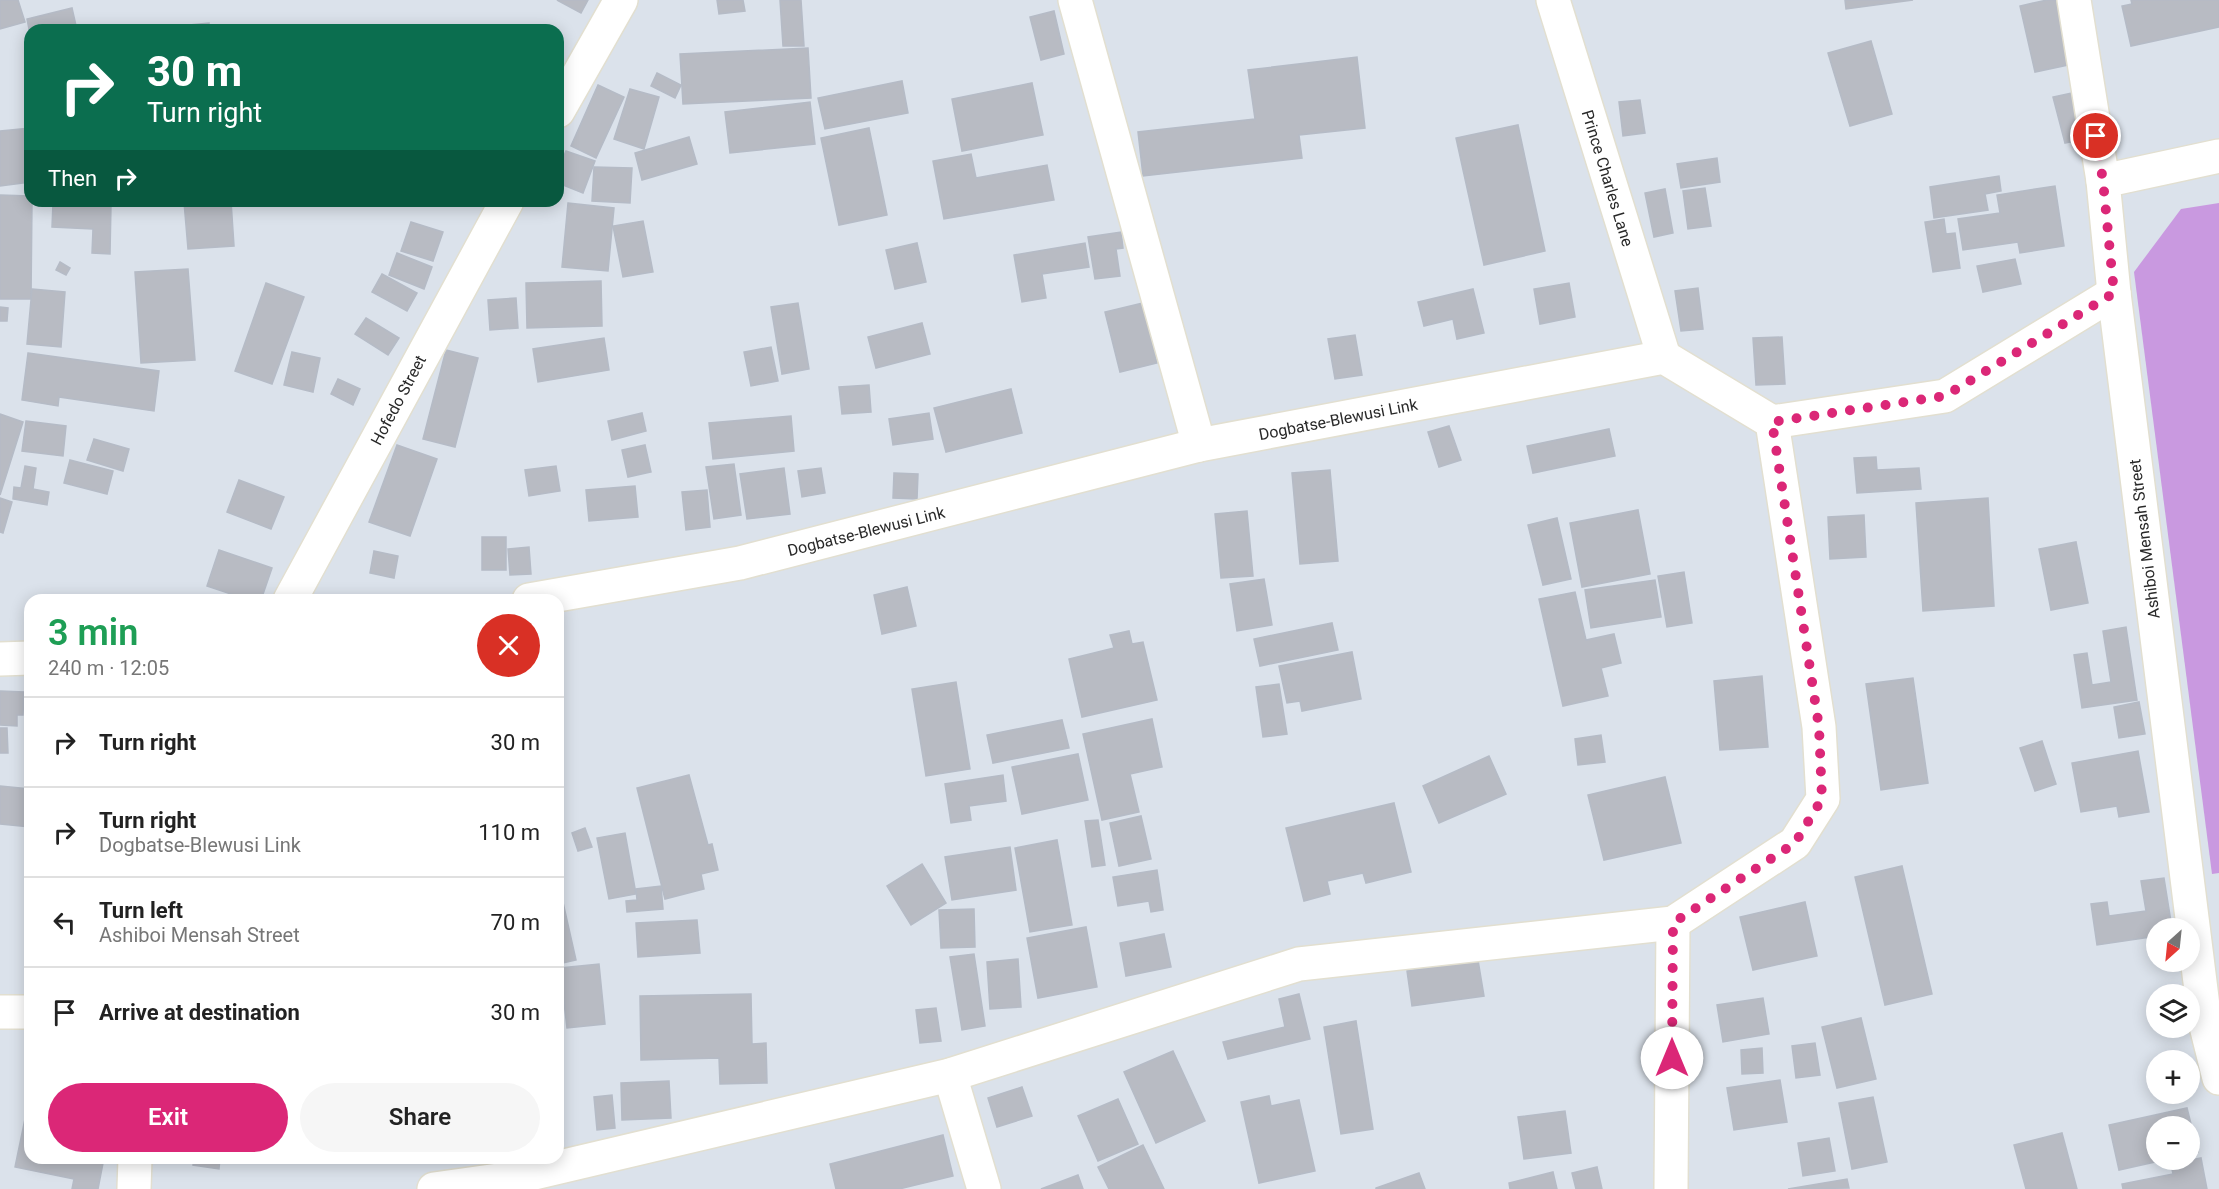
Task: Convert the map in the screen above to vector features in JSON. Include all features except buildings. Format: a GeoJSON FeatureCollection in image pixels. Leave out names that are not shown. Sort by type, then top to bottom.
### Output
{"type":"FeatureCollection","features":[{"type":"Feature","properties":{"kind":"street"},"geometry":{"type":"LineString","coordinates":[[564,100],[621,0]]}},
{"type":"Feature","properties":{"kind":"street"},"geometry":{"type":"LineString","coordinates":[[1075,0],[1199,445]]}},
{"type":"Feature","properties":{"kind":"street","name":"Prince Charles Lane"},"geometry":{"type":"LineString","coordinates":[[1553,0],[1664,357]]}},
{"type":"Feature","properties":{"kind":"street","name":"Ashiboi Mensah Street"},"geometry":{"type":"LineString","coordinates":[[2074,0],[2103,181],[2114,293],[2205,1022],[2219,1078]]}},
{"type":"Feature","properties":{"kind":"street"},"geometry":{"type":"LineString","coordinates":[[2103,181],[2219,156]]}},
{"type":"Feature","properties":{"kind":"street","name":"Hofedo Street"},"geometry":{"type":"LineString","coordinates":[[293,594],[504,207]]}},
{"type":"Feature","properties":{"kind":"street"},"geometry":{"type":"LineString","coordinates":[[1664,357],[1772,422],[1945,396],[2114,293]]}},
{"type":"Feature","properties":{"kind":"street","name":"Dogbatse-Blewusi Link"},"geometry":{"type":"LineString","coordinates":[[563,594],[740,563],[1199,445],[1664,357]]}},
{"type":"Feature","properties":{"kind":"street"},"geometry":{"type":"LineString","coordinates":[[434,1189],[513,1178],[950,1075],[1299,964],[1673,923],[1795,843],[1822,799],[1819,727],[1772,422]]}},
{"type":"Feature","properties":{"kind":"street"},"geometry":{"type":"LineString","coordinates":[[0,659],[24,658]]}},
{"type":"Feature","properties":{"kind":"street"},"geometry":{"type":"LineString","coordinates":[[1671,1189],[1673,923]]}},
{"type":"Feature","properties":{"kind":"street"},"geometry":{"type":"LineString","coordinates":[[0,1012],[24,1012]]}},
{"type":"Feature","properties":{"kind":"street"},"geometry":{"type":"LineString","coordinates":[[950,1075],[984,1189]]}},
{"type":"Feature","properties":{"kind":"shaded area"},"geometry":{"type":"Polygon","coordinates":[[[2219,203],[2219,873],[2212,874],[2134,272],[2181,209],[2219,203]]]}},
{"type":"Feature","properties":{"kind":"route"},"geometry":{"type":"LineString","coordinates":[[1672,1058],[1673,923],[1795,843],[1822,799],[1819,727],[1772,422],[1945,396],[2114,293],[2103,181],[2096,136]]}}]}
